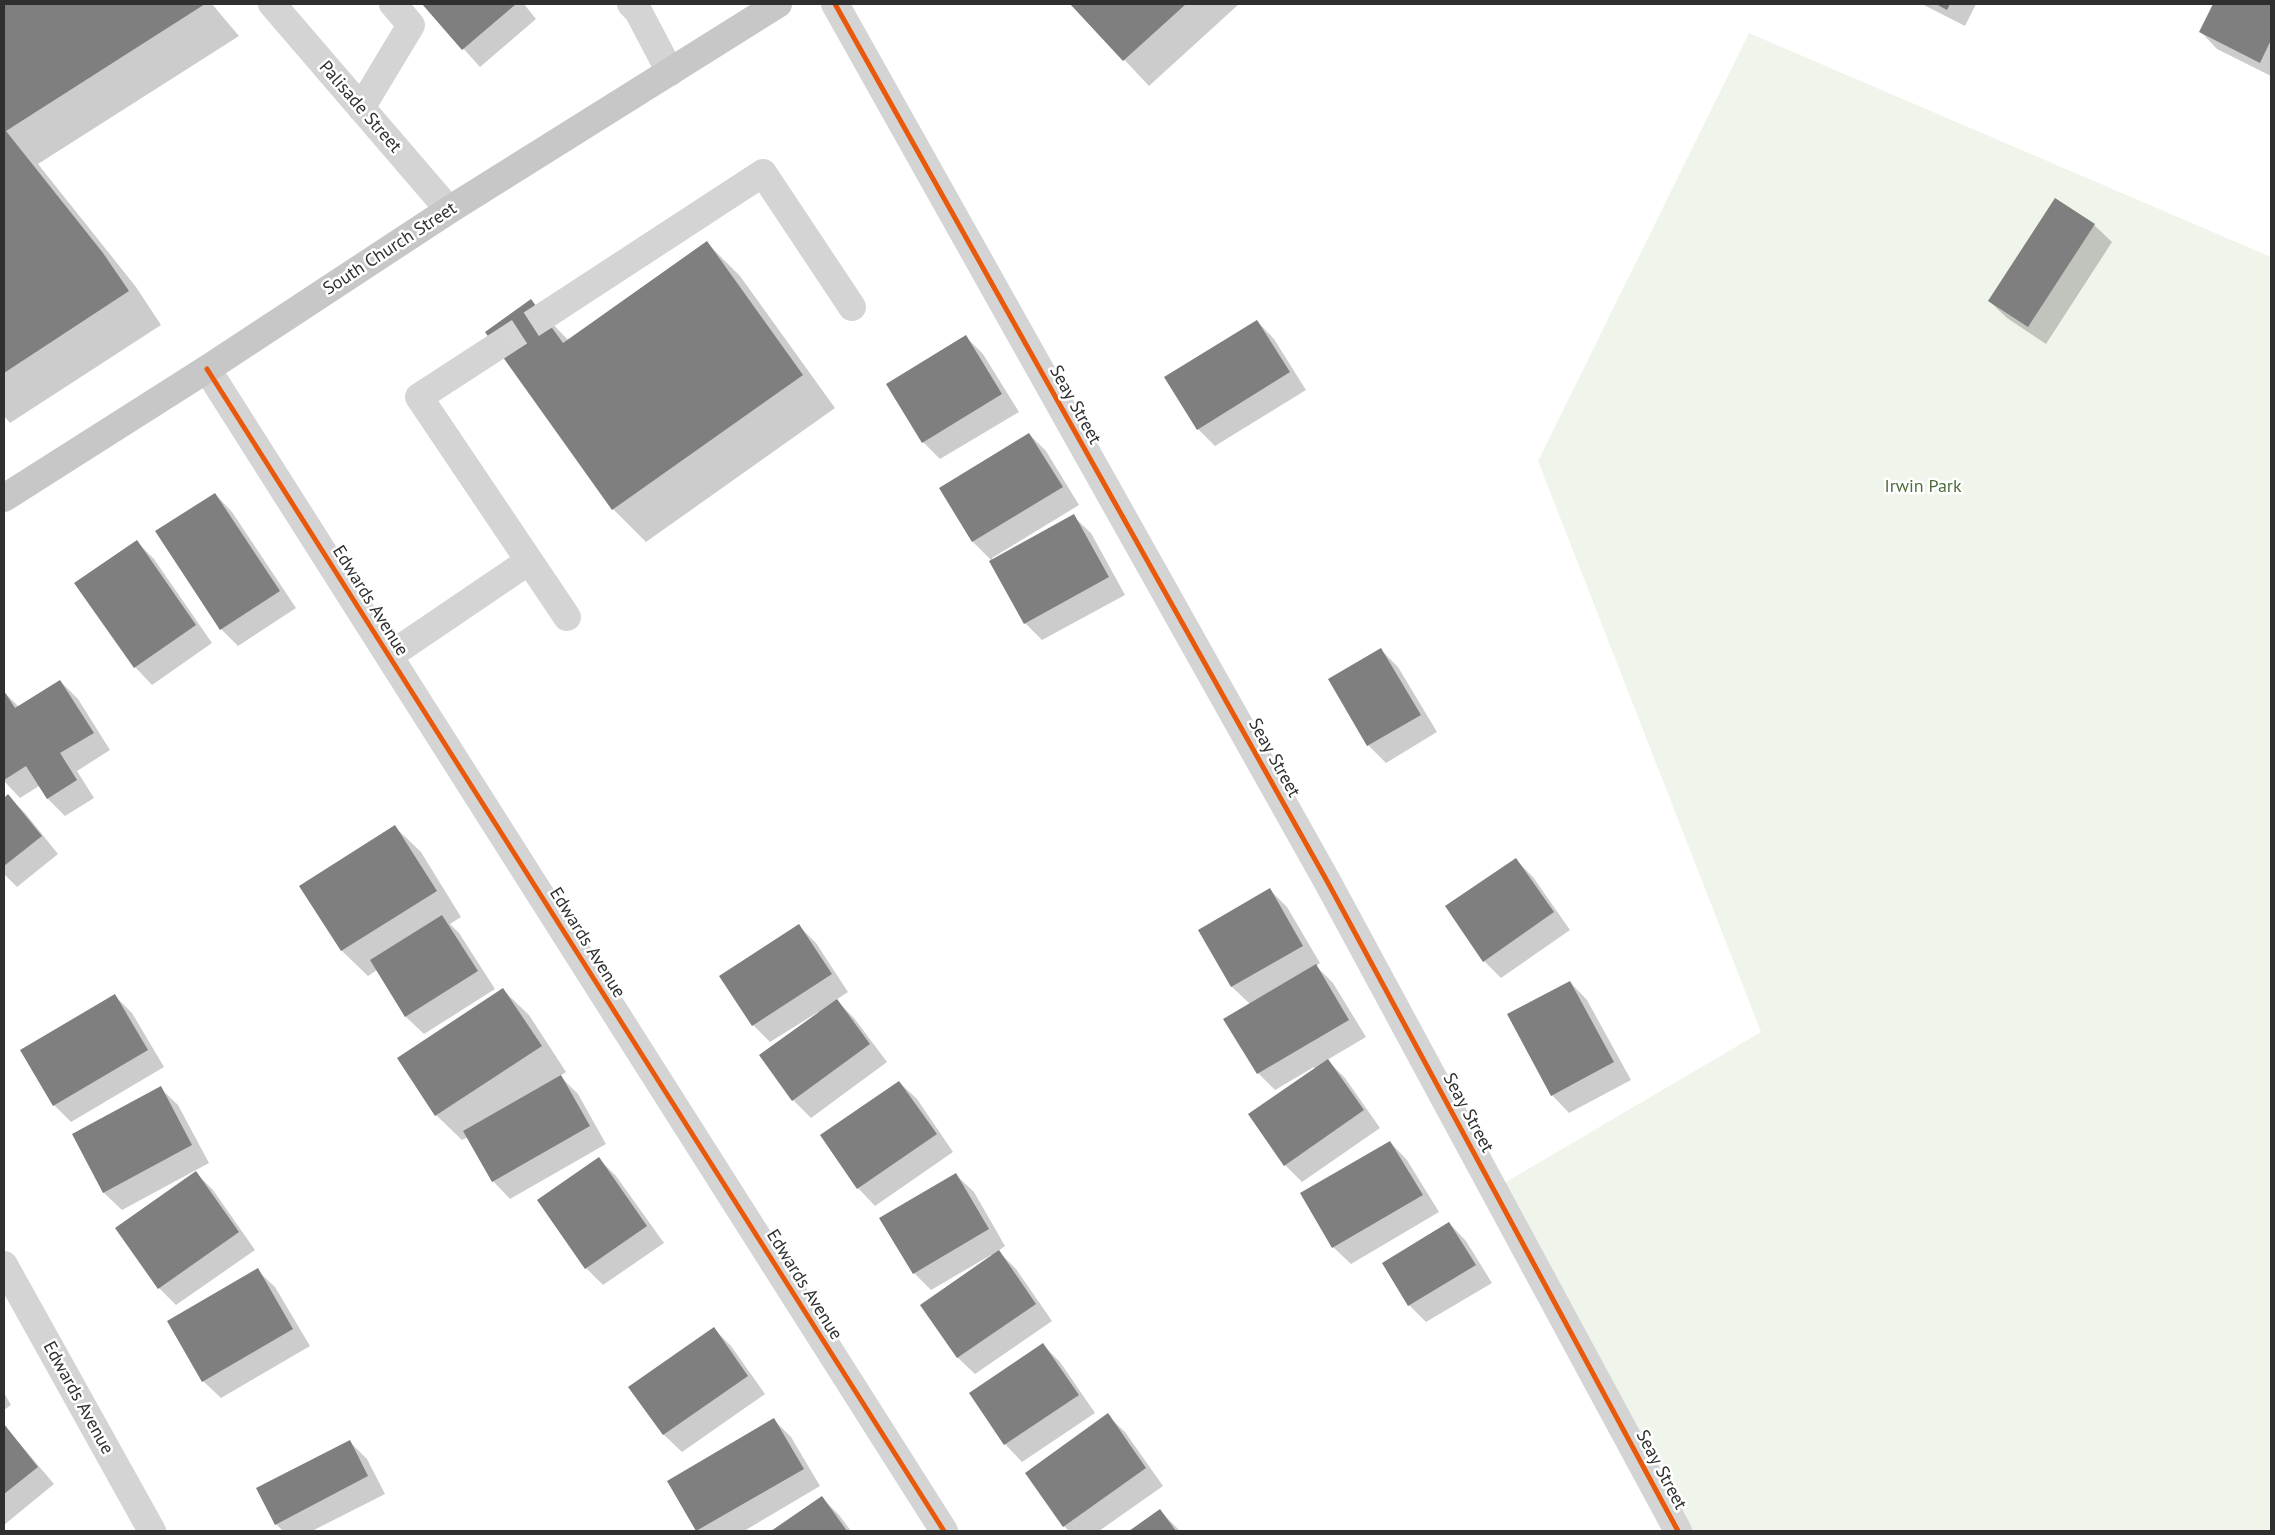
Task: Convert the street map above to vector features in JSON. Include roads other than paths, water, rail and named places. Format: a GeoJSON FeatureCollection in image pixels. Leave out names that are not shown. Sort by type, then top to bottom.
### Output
{"type":"FeatureCollection","features":[{"type":"Feature","properties":{"kind":"main road","name":"South Church Street"},"geometry":{"type":"LineString","coordinates":[[4,498],[207,369],[449,210],[778,4]]}},
{"type":"Feature","properties":{"kind":"street","name":"Palisade Street"},"geometry":{"type":"LineString","coordinates":[[272,4],[449,210]]}},
{"type":"Feature","properties":{"kind":"street"},"geometry":{"type":"LineString","coordinates":[[361,108],[411,25],[393,4]]}},
{"type":"Feature","properties":{"kind":"street"},"geometry":{"type":"LineString","coordinates":[[631,4],[638,11],[670,72]]}},
{"type":"Feature","properties":{"kind":"street","name":"Seay Street"},"geometry":{"type":"LineString","coordinates":[[834,4],[1327,881],[1678,1531]]}},
{"type":"Feature","properties":{"kind":"street"},"geometry":{"type":"LineString","coordinates":[[544,316],[763,173],[852,307]]}},
{"type":"Feature","properties":{"kind":"street"},"geometry":{"type":"LineString","coordinates":[[496,347],[419,397],[567,617]]}},
{"type":"Feature","properties":{"kind":"street","name":"Edwards Avenue"},"geometry":{"type":"LineString","coordinates":[[207,369],[944,1531]]}},
{"type":"Feature","properties":{"kind":"street"},"geometry":{"type":"LineString","coordinates":[[389,656],[529,561]]}},
{"type":"Feature","properties":{"kind":"street","name":"Edwards Avenue"},"geometry":{"type":"LineString","coordinates":[[4,1265],[152,1531]]}},
{"type":"Feature","properties":{"kind":"tunnel"},"geometry":{"type":"LineString","coordinates":[[496,347],[544,316]]}},
{"type":"Feature","properties":{"kind":"park label","name":"Irwin Park"},"geometry":{"type":"Point","coordinates":[1923,487]}}]}
